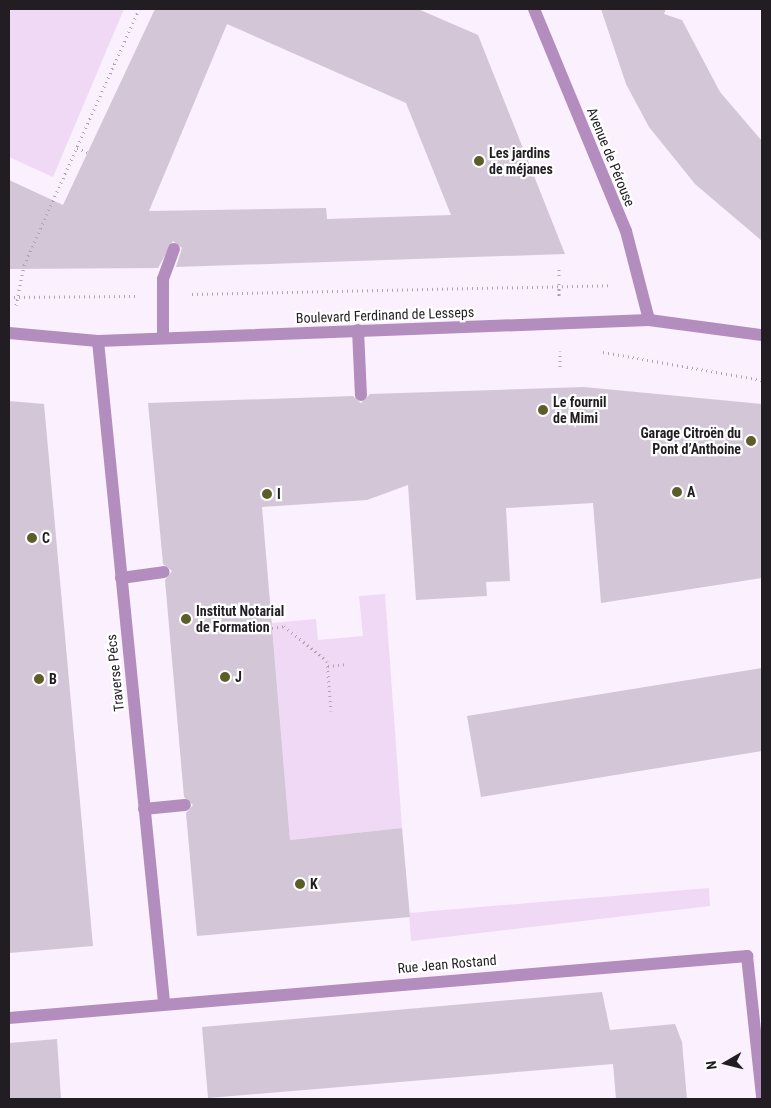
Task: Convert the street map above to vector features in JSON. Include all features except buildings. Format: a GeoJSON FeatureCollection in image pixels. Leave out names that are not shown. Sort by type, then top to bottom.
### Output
{"type":"FeatureCollection","features":[{"type":"Feature","properties":{"kind":"street","name":"Avenue de Pérouse"},"geometry":{"type":"LineString","coordinates":[[534,9],[626,231],[649,320]]}},
{"type":"Feature","properties":{"kind":"street"},"geometry":{"type":"LineString","coordinates":[[163,338],[163,279],[174,248]]}},
{"type":"Feature","properties":{"kind":"street","name":"Boulevard Ferdinand de Lesseps"},"geometry":{"type":"LineString","coordinates":[[9,333],[98,341],[649,320],[762,335]]}},
{"type":"Feature","properties":{"kind":"street"},"geometry":{"type":"LineString","coordinates":[[358,330],[362,395]]}},
{"type":"Feature","properties":{"kind":"street","name":"Traverse Pécs"},"geometry":{"type":"LineString","coordinates":[[98,341],[164,1002]]}},
{"type":"Feature","properties":{"kind":"street"},"geometry":{"type":"LineString","coordinates":[[121,578],[164,572]]}},
{"type":"Feature","properties":{"kind":"street"},"geometry":{"type":"LineString","coordinates":[[144,809],[185,805]]}},
{"type":"Feature","properties":{"kind":"street","name":"Rue Jean Rostand"},"geometry":{"type":"LineString","coordinates":[[9,1018],[164,1002],[747,956],[762,1097]]}},
{"type":"Feature","properties":{"kind":"path"},"geometry":{"type":"LineString","coordinates":[[20,282],[139,9]]}},
{"type":"Feature","properties":{"kind":"path"},"geometry":{"type":"LineString","coordinates":[[77,148],[87,152]]}},
{"type":"Feature","properties":{"kind":"path"},"geometry":{"type":"LineString","coordinates":[[9,296],[163,295],[640,284]]}},
{"type":"Feature","properties":{"kind":"path"},"geometry":{"type":"LineString","coordinates":[[272,628],[284,626],[328,666],[331,711]]}},
{"type":"Feature","properties":{"kind":"path"},"geometry":{"type":"LineString","coordinates":[[328,666],[346,664]]}},
{"type":"Feature","properties":{"kind":"shaded area"},"geometry":{"type":"Polygon","coordinates":[[[9,9],[124,9],[53,177],[9,157],[9,9]]]}},
{"type":"Feature","properties":{"kind":"shaded area"},"geometry":{"type":"Polygon","coordinates":[[[385,594],[402,828],[290,840],[272,623],[316,619],[318,640],[363,636],[359,596],[385,594]]]}},
{"type":"Feature","properties":{"kind":"shaded area"},"geometry":{"type":"Polygon","coordinates":[[[709,888],[710,906],[411,941],[409,913],[709,888]]]}},
{"type":"Feature","properties":{"kind":"place","name":"Les jardins de méjanes"},"geometry":{"type":"Point","coordinates":[479,161]}},
{"type":"Feature","properties":{"kind":"place","name":"Le fournil de Mimi"},"geometry":{"type":"Point","coordinates":[543,410]}},
{"type":"Feature","properties":{"kind":"place","name":"Garage Citroën du Pont d’Anthoine"},"geometry":{"type":"Point","coordinates":[751,441]}},
{"type":"Feature","properties":{"kind":"place","name":"A"},"geometry":{"type":"Point","coordinates":[677,492]}},
{"type":"Feature","properties":{"kind":"place","name":"I"},"geometry":{"type":"Point","coordinates":[267,494]}},
{"type":"Feature","properties":{"kind":"place","name":"C"},"geometry":{"type":"Point","coordinates":[32,538]}},
{"type":"Feature","properties":{"kind":"place","name":"Institut Notarial de Formation"},"geometry":{"type":"Point","coordinates":[186,619]}},
{"type":"Feature","properties":{"kind":"place","name":"J"},"geometry":{"type":"Point","coordinates":[225,677]}},
{"type":"Feature","properties":{"kind":"place","name":"B"},"geometry":{"type":"Point","coordinates":[39,679]}},
{"type":"Feature","properties":{"kind":"place","name":"K"},"geometry":{"type":"Point","coordinates":[300,884]}}]}
